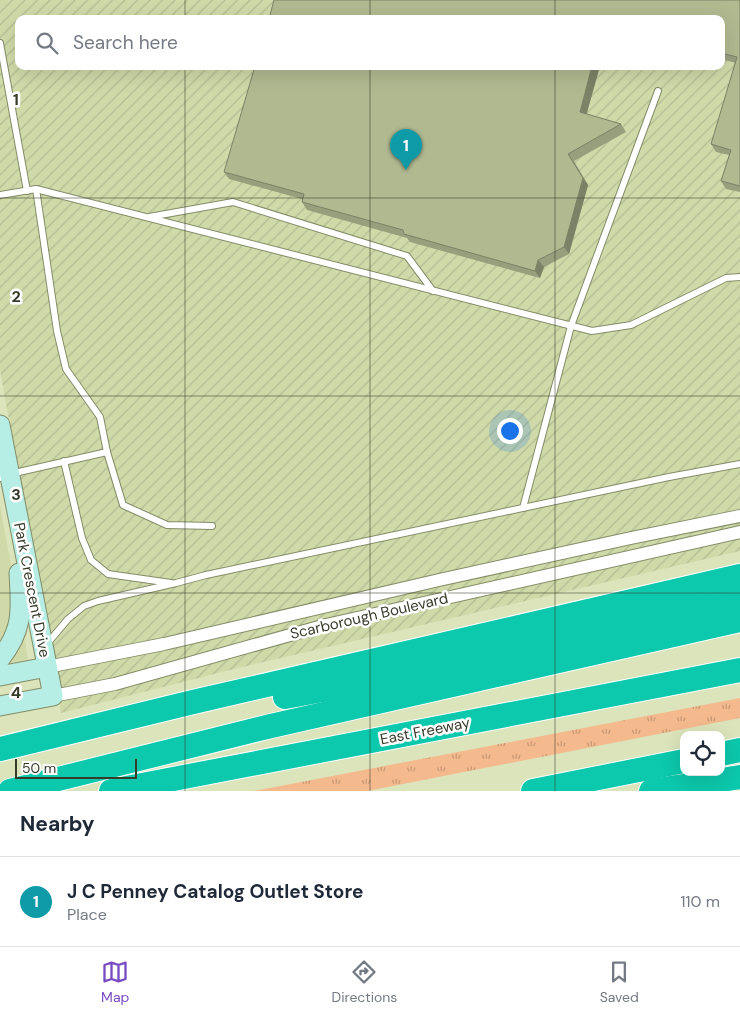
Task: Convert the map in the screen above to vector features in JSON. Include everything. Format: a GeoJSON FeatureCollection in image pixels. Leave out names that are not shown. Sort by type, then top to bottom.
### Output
{"type":"FeatureCollection","features":[{"type":"Feature","properties":{"kind":"highway"},"geometry":{"type":"LineString","coordinates":[[0,749],[193,702],[740,576]]}},
{"type":"Feature","properties":{"kind":"highway"},"geometry":{"type":"LineString","coordinates":[[0,749],[442,668],[740,598]]}},
{"type":"Feature","properties":{"kind":"highway"},"geometry":{"type":"LineString","coordinates":[[10,791],[271,726],[740,620]]}},
{"type":"Feature","properties":{"kind":"highway","name":"East Freeway"},"geometry":{"type":"LineString","coordinates":[[111,791],[740,670]]}},
{"type":"Feature","properties":{"kind":"highway"},"geometry":{"type":"LineString","coordinates":[[725,753],[740,750]]}},
{"type":"Feature","properties":{"kind":"highway"},"geometry":{"type":"LineString","coordinates":[[533,791],[680,762]]}},
{"type":"Feature","properties":{"kind":"highway"},"geometry":{"type":"LineString","coordinates":[[651,791],[740,777]]}},
{"type":"Feature","properties":{"kind":"street","name":"Park Crescent Drive"},"geometry":{"type":"LineString","coordinates":[[0,425],[5,476],[18,516],[53,696]]}},
{"type":"Feature","properties":{"kind":"street"},"geometry":{"type":"LineString","coordinates":[[0,659],[11,644],[20,623],[18,516]]}},
{"type":"Feature","properties":{"kind":"street","name":"Scarborough Boulevard"},"geometry":{"type":"LineString","coordinates":[[0,676],[164,644],[448,578],[740,516]]}},
{"type":"Feature","properties":{"kind":"street","name":"Scarborough Boulevard"},"geometry":{"type":"LineString","coordinates":[[0,706],[115,684],[335,623],[740,532]]}},
{"type":"Feature","properties":{"kind":"lane"},"geometry":{"type":"LineString","coordinates":[[0,42],[27,191]]}},
{"type":"Feature","properties":{"kind":"lane"},"geometry":{"type":"LineString","coordinates":[[523,508],[571,326],[658,91]]}},
{"type":"Feature","properties":{"kind":"lane"},"geometry":{"type":"LineString","coordinates":[[36,190],[57,331],[66,369],[100,417],[107,452],[123,505],[167,525],[212,526]]}},
{"type":"Feature","properties":{"kind":"lane"},"geometry":{"type":"LineString","coordinates":[[0,194],[36,190],[592,331],[631,325],[726,278],[740,277]]}},
{"type":"Feature","properties":{"kind":"lane"},"geometry":{"type":"LineString","coordinates":[[146,218],[233,202],[407,256],[433,291]]}},
{"type":"Feature","properties":{"kind":"lane"},"geometry":{"type":"LineString","coordinates":[[5,476],[107,452]]}},
{"type":"Feature","properties":{"kind":"lane"},"geometry":{"type":"LineString","coordinates":[[64,461],[82,538],[91,560],[108,574],[176,583]]}},
{"type":"Feature","properties":{"kind":"lane"},"geometry":{"type":"LineString","coordinates":[[44,648],[68,619],[84,606],[98,601],[206,575],[668,477],[740,464]]}},
{"type":"Feature","properties":{"kind":"shaded area"},"geometry":{"type":"Polygon","coordinates":[[[0,0],[740,0],[740,551],[238,668],[61,713],[0,370],[0,0]]]}},
{"type":"Feature","properties":{"kind":"shaded area"},"geometry":{"type":"Polygon","coordinates":[[[0,505],[28,659],[0,665],[0,505]]]}},
{"type":"Feature","properties":{"kind":"green space"},"geometry":{"type":"Polygon","coordinates":[[[740,698],[740,718],[367,791],[254,791],[740,698]]]}},
{"type":"Feature","properties":{"kind":"building"},"geometry":{"type":"Polygon","coordinates":[[[274,0],[740,0],[740,186],[721,181],[731,150],[711,144],[737,57],[725,54],[725,15],[270,15],[274,0]]]}},
{"type":"Feature","properties":{"kind":"building"},"geometry":{"type":"Polygon","coordinates":[[[254,70],[591,70],[580,112],[621,124],[568,154],[583,178],[564,247],[538,260],[535,271],[404,234],[403,230],[302,202],[304,194],[224,172],[254,70]]]}},
{"type":"Feature","properties":{"kind":"place","name":"J C Penney Catalog Outlet Store"},"geometry":{"type":"Point","coordinates":[406,170]}}]}
